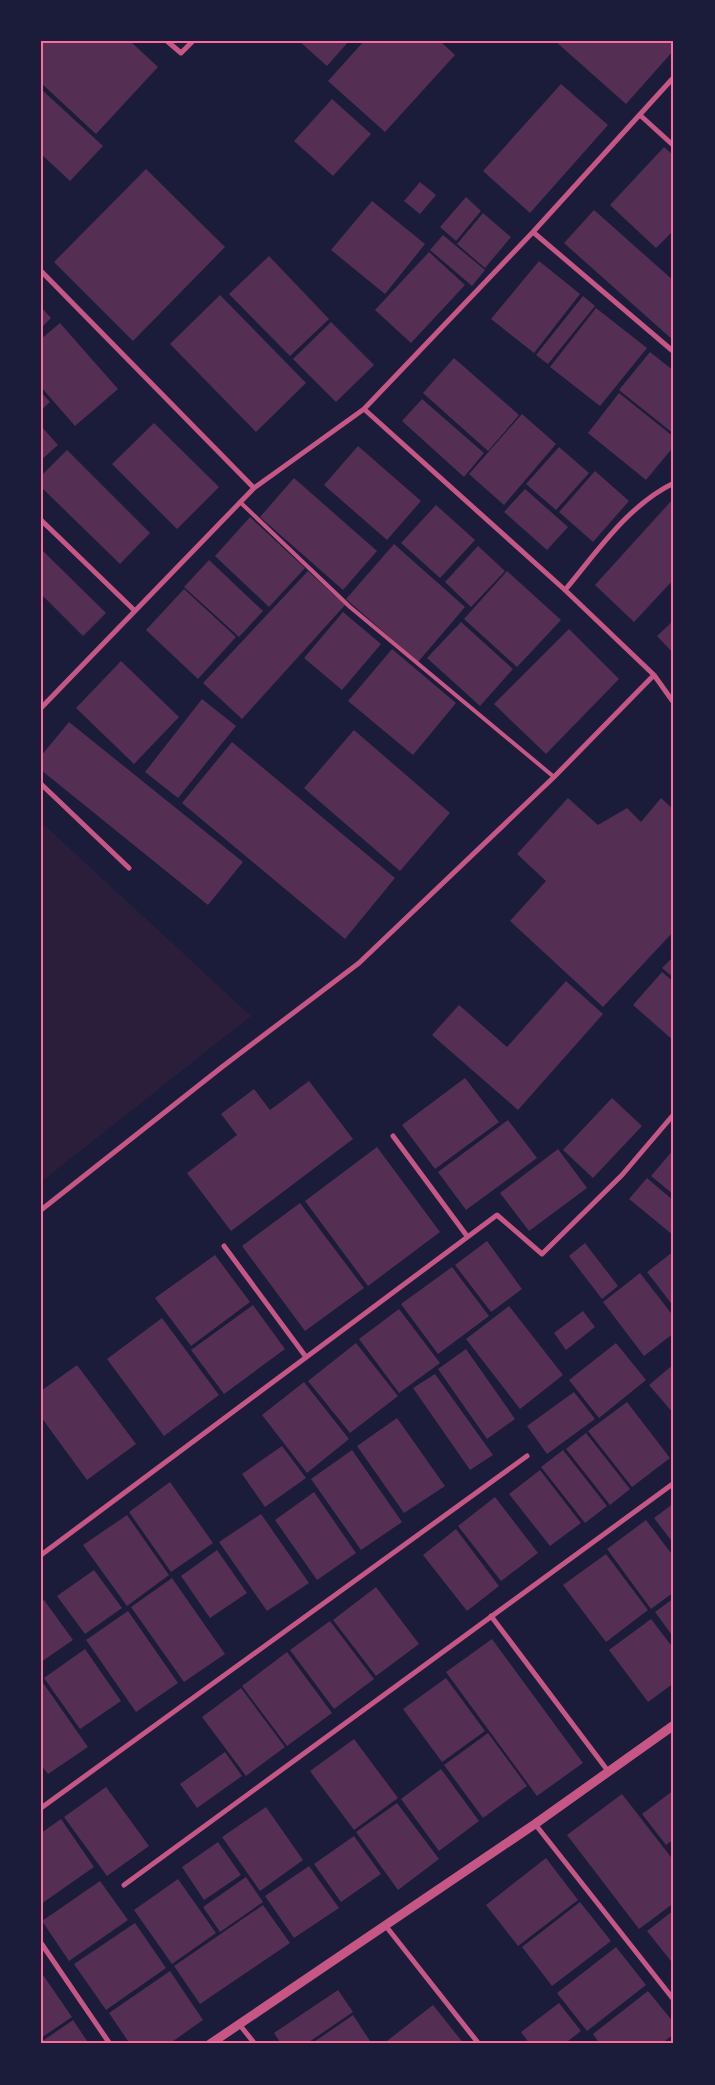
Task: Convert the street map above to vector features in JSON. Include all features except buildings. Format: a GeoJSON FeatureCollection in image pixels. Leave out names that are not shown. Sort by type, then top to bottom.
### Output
{"type":"FeatureCollection","features":[{"type":"Feature","properties":{"kind":"street"},"geometry":{"type":"LineString","coordinates":[[167,41],[181,53],[193,41]]}},
{"type":"Feature","properties":{"kind":"street"},"geometry":{"type":"LineString","coordinates":[[41,708],[254,488],[364,409],[533,232],[641,116],[674,77]]}},
{"type":"Feature","properties":{"kind":"street"},"geometry":{"type":"LineString","coordinates":[[641,116],[674,146]]}},
{"type":"Feature","properties":{"kind":"street"},"geometry":{"type":"LineString","coordinates":[[533,232],[674,352]]}},
{"type":"Feature","properties":{"kind":"street"},"geometry":{"type":"LineString","coordinates":[[41,272],[254,488]]}},
{"type":"Feature","properties":{"kind":"street"},"geometry":{"type":"LineString","coordinates":[[364,409],[565,590],[654,675],[674,703]]}},
{"type":"Feature","properties":{"kind":"street"},"geometry":{"type":"LineString","coordinates":[[565,590],[627,517],[663,488],[674,483]]}},
{"type":"Feature","properties":{"kind":"street"},"geometry":{"type":"LineString","coordinates":[[41,520],[134,610]]}},
{"type":"Feature","properties":{"kind":"street"},"geometry":{"type":"LineString","coordinates":[[41,1210],[222,1067],[359,963],[554,777],[654,675]]}},
{"type":"Feature","properties":{"kind":"street"},"geometry":{"type":"LineString","coordinates":[[41,784],[129,868]]}},
{"type":"Feature","properties":{"kind":"street"},"geometry":{"type":"LineString","coordinates":[[41,1555],[497,1215],[542,1254],[622,1175],[674,1114]]}},
{"type":"Feature","properties":{"kind":"street"},"geometry":{"type":"LineString","coordinates":[[393,1136],[467,1236]]}},
{"type":"Feature","properties":{"kind":"street"},"geometry":{"type":"LineString","coordinates":[[224,1246],[306,1357]]}},
{"type":"Feature","properties":{"kind":"street"},"geometry":{"type":"LineString","coordinates":[[41,1808],[527,1456]]}},
{"type":"Feature","properties":{"kind":"street"},"geometry":{"type":"LineString","coordinates":[[124,1885],[674,1483]]}},
{"type":"Feature","properties":{"kind":"street"},"geometry":{"type":"LineString","coordinates":[[492,1616],[608,1771]]}},
{"type":"Feature","properties":{"kind":"street"},"geometry":{"type":"LineString","coordinates":[[210,2044],[238,2023],[535,1824],[674,1725]]}},
{"type":"Feature","properties":{"kind":"street"},"geometry":{"type":"LineString","coordinates":[[535,1824],[674,2000]]}},
{"type":"Feature","properties":{"kind":"street"},"geometry":{"type":"LineString","coordinates":[[385,1925],[479,2044]]}},
{"type":"Feature","properties":{"kind":"street"},"geometry":{"type":"LineString","coordinates":[[41,1943],[110,2044]]}},
{"type":"Feature","properties":{"kind":"street"},"geometry":{"type":"LineString","coordinates":[[238,2023],[255,2044]]}},
{"type":"Feature","properties":{"kind":"lane"},"geometry":{"type":"LineString","coordinates":[[240,502],[350,607],[554,777]]}},
{"type":"Feature","properties":{"kind":"shaded area"},"geometry":{"type":"Polygon","coordinates":[[[41,822],[251,1016],[41,1182],[41,822]]]}}]}
